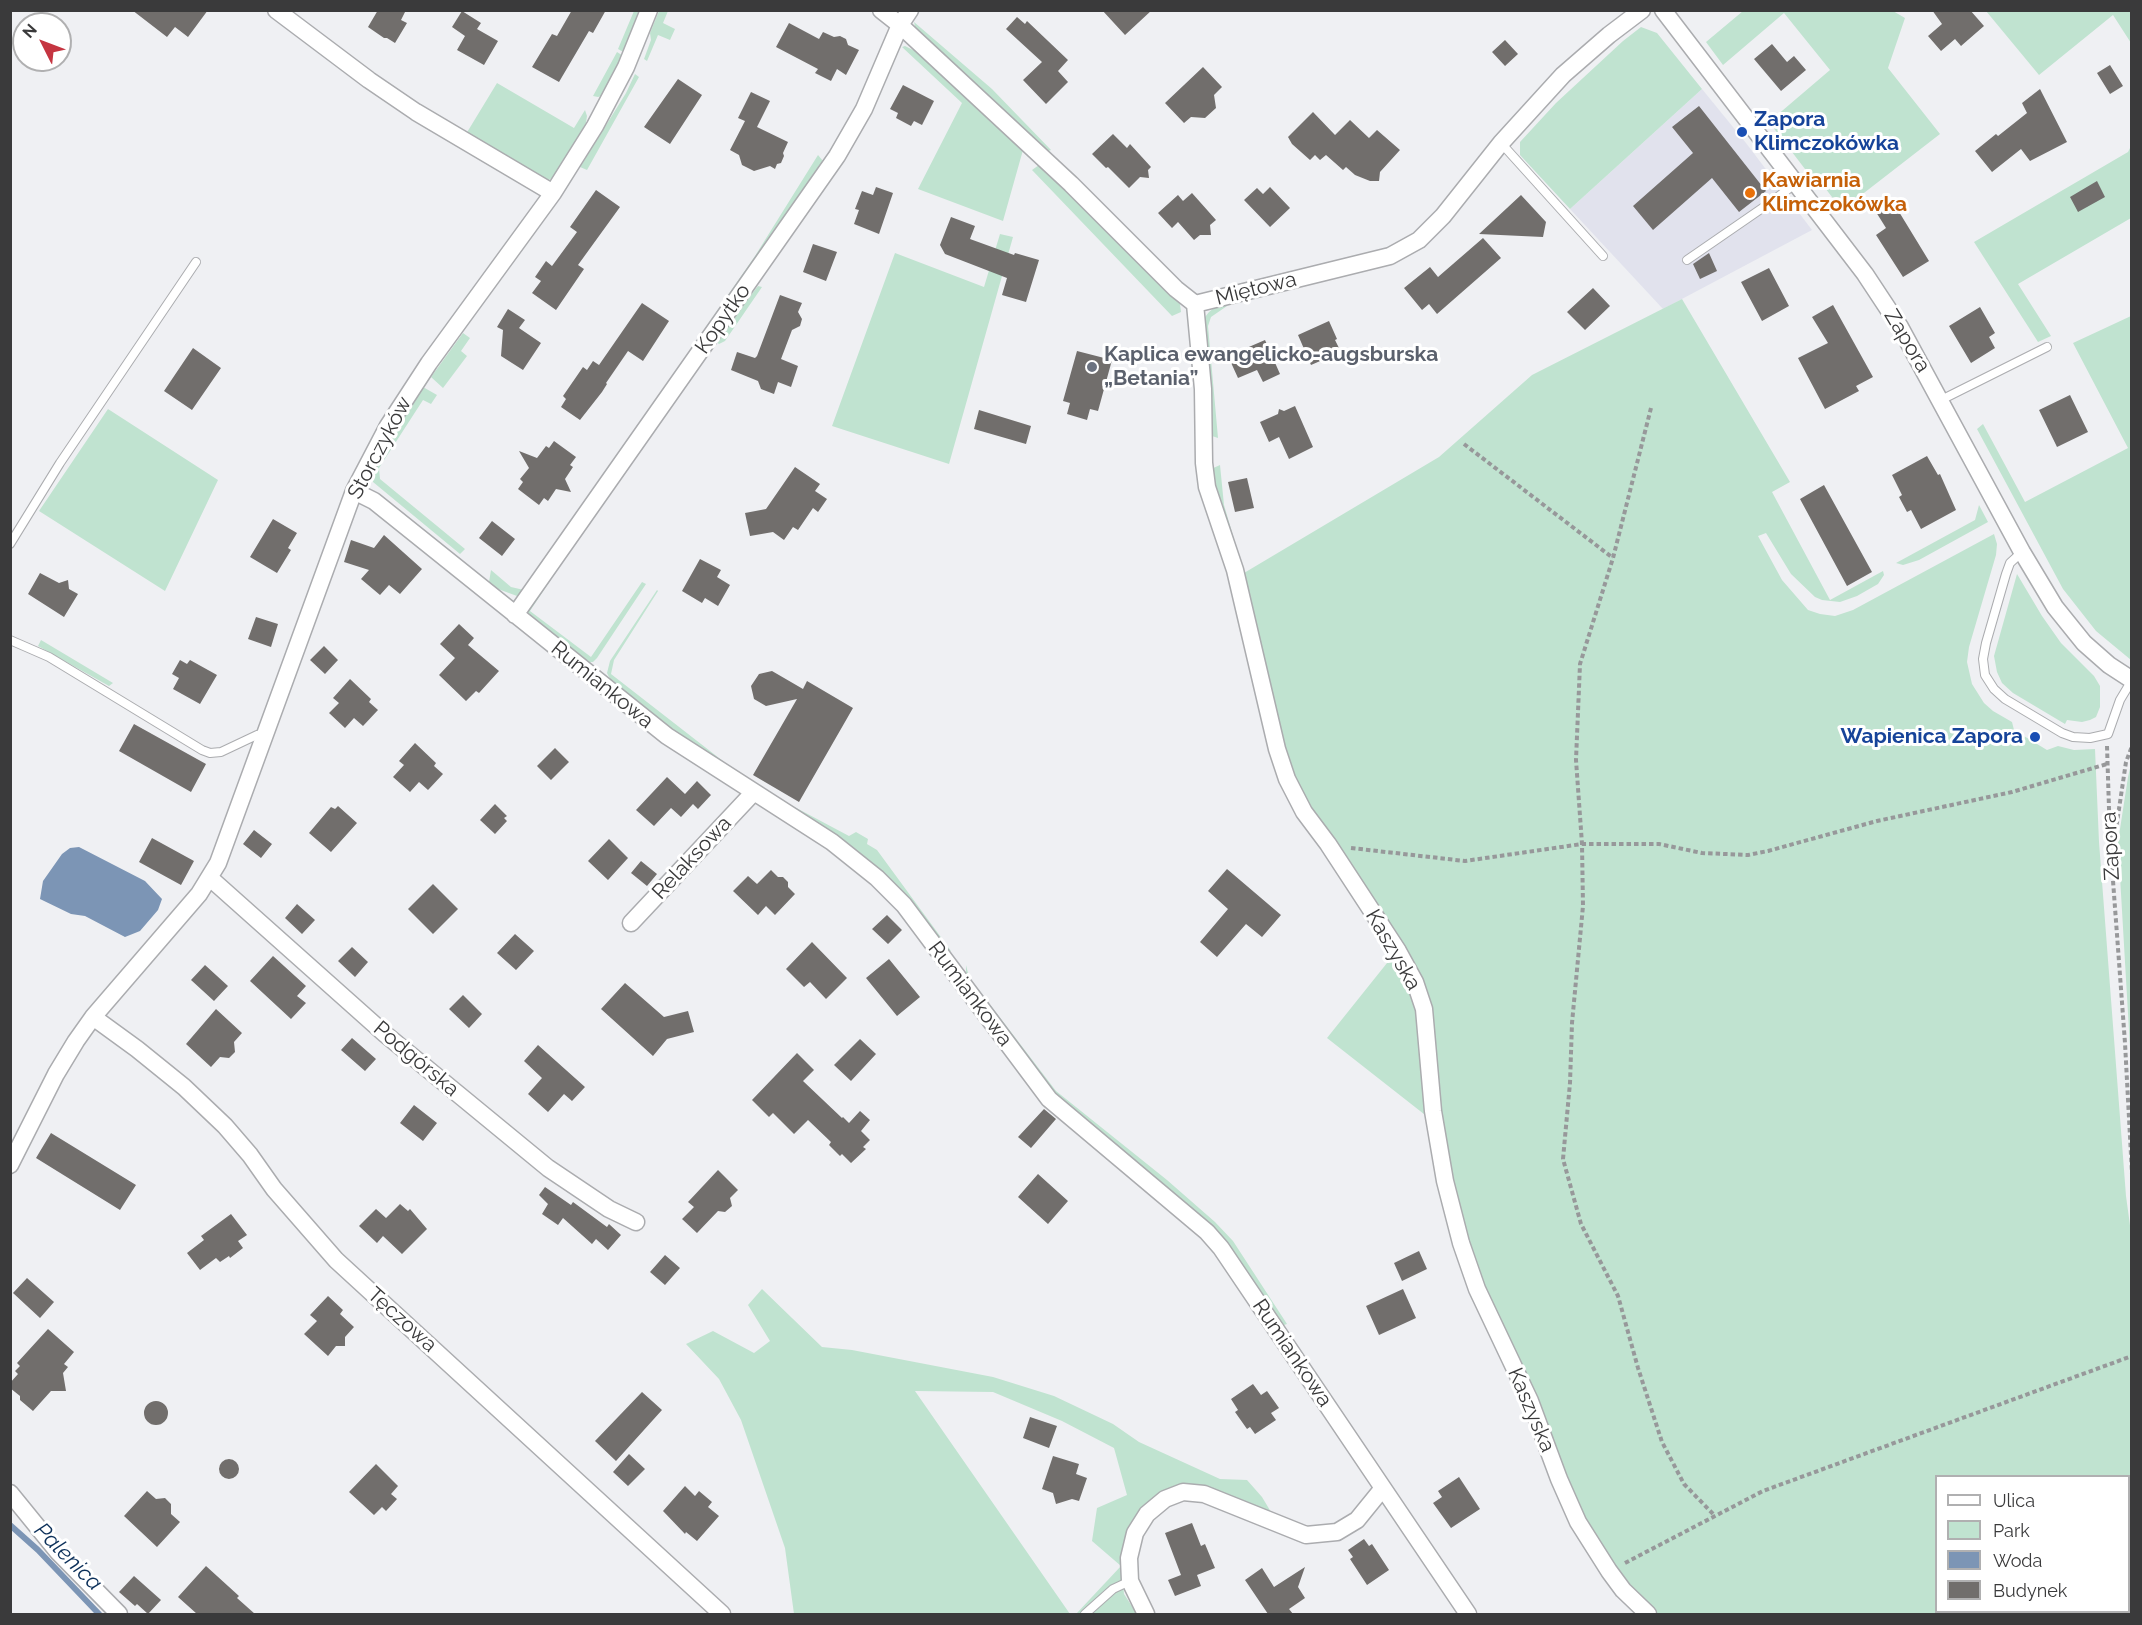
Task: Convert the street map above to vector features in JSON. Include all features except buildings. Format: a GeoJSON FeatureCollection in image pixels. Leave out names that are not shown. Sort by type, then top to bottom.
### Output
{"type":"FeatureCollection","features":[{"type":"Feature","properties":{"kind":"street"},"geometry":{"type":"LineString","coordinates":[[276,10],[369,80],[416,112],[553,193]]}},
{"type":"Feature","properties":{"kind":"street","name":"Storczyków"},"geometry":{"type":"LineString","coordinates":[[265,734],[354,491],[388,426],[429,363],[553,193],[611,98],[649,10]]}},
{"type":"Feature","properties":{"kind":"street","name":"Miętowa"},"geometry":{"type":"LineString","coordinates":[[881,10],[1071,184],[1176,289],[1195,304],[1390,256],[1406,248],[1432,228],[1501,143],[1563,75],[1642,10]]}},
{"type":"Feature","properties":{"kind":"street","name":"Kopytko"},"geometry":{"type":"LineString","coordinates":[[515,615],[837,156],[864,109],[900,26],[910,10]]}},
{"type":"Feature","properties":{"kind":"street","name":"Zapora"},"geometry":{"type":"LineString","coordinates":[[1663,10],[1865,274],[1900,327],[2051,601],[2079,638],[2097,655],[2132,680]]}},
{"type":"Feature","properties":{"kind":"street","name":"Kaszyska"},"geometry":{"type":"LineString","coordinates":[[1195,304],[1203,389],[1204,463],[1207,487],[1238,581],[1282,763],[1297,801],[1328,844],[1415,981],[1424,1009],[1434,1111],[1445,1181],[1461,1243],[1477,1289],[1530,1401],[1568,1501],[1587,1538],[1630,1598],[1648,1614]]}},
{"type":"Feature","properties":{"kind":"street","name":"Rumiankowa"},"geometry":{"type":"LineString","coordinates":[[354,491],[374,501],[667,736],[832,842],[878,879],[904,905],[1049,1099],[1207,1232],[1221,1248],[1468,1614]]}},
{"type":"Feature","properties":{"kind":"street"},"geometry":{"type":"LineString","coordinates":[[10,1165],[56,1074],[93,1017],[199,894],[210,878],[218,863],[265,734]]}},
{"type":"Feature","properties":{"kind":"street","name":"Relaksowa"},"geometry":{"type":"LineString","coordinates":[[631,923],[753,793]]}},
{"type":"Feature","properties":{"kind":"street","name":"Podgórska"},"geometry":{"type":"LineString","coordinates":[[210,878],[385,1034],[548,1168],[609,1209],[636,1222]]}},
{"type":"Feature","properties":{"kind":"street","name":"Tęczowa"},"geometry":{"type":"LineString","coordinates":[[93,1017],[184,1087],[225,1126],[288,1206],[336,1260],[722,1614]]}},
{"type":"Feature","properties":{"kind":"street"},"geometry":{"type":"LineString","coordinates":[[1146,1614],[1130,1581],[1129,1558],[1135,1533],[1147,1514],[1165,1499],[1183,1492],[1204,1494],[1306,1535],[1337,1532],[1357,1520],[1383,1488]]}},
{"type":"Feature","properties":{"kind":"street"},"geometry":{"type":"LineString","coordinates":[[10,1492],[58,1552],[119,1614]]}},
{"type":"Feature","properties":{"kind":"lane"},"geometry":{"type":"LineString","coordinates":[[1501,143],[1603,256]]}},
{"type":"Feature","properties":{"kind":"lane"},"geometry":{"type":"LineString","coordinates":[[1687,260],[1774,201],[1796,183]]}},
{"type":"Feature","properties":{"kind":"lane"},"geometry":{"type":"LineString","coordinates":[[10,544],[60,463],[196,262]]}},
{"type":"Feature","properties":{"kind":"lane"},"geometry":{"type":"LineString","coordinates":[[1941,400],[2047,347]]}},
{"type":"Feature","properties":{"kind":"lane"},"geometry":{"type":"LineString","coordinates":[[2022,552],[2010,563],[1986,643],[1983,659],[1985,675],[1994,689],[2005,699],[2062,733],[2073,737],[2090,738],[2108,734],[2115,713],[2132,680]]}},
{"type":"Feature","properties":{"kind":"lane"},"geometry":{"type":"LineString","coordinates":[[10,640],[49,657],[210,753],[221,752],[257,735],[265,734]]}},
{"type":"Feature","properties":{"kind":"lane"},"geometry":{"type":"LineString","coordinates":[[1085,1614],[1113,1589],[1130,1581]]}},
{"type":"Feature","properties":{"kind":"path"},"geometry":{"type":"LineString","coordinates":[[1651,408],[1613,558],[1580,664],[1576,760],[1582,844],[1583,906],[1563,1159],[1581,1224],[1618,1296],[1662,1442],[1684,1484],[1715,1516]]}},
{"type":"Feature","properties":{"kind":"path"},"geometry":{"type":"LineString","coordinates":[[1464,444],[1613,558]]}},
{"type":"Feature","properties":{"kind":"path","name":"Zapora"},"geometry":{"type":"LineString","coordinates":[[2108,734],[2110,840],[2132,1174]]}},
{"type":"Feature","properties":{"kind":"path"},"geometry":{"type":"LineString","coordinates":[[2110,840],[2116,829],[2126,762],[2131,748]]}},
{"type":"Feature","properties":{"kind":"path"},"geometry":{"type":"LineString","coordinates":[[1328,844],[1383,853],[1465,861],[1582,844],[1659,844],[1678,846],[1702,853],[1748,855],[1877,821],[2012,792],[2107,764]]}},
{"type":"Feature","properties":{"kind":"path"},"geometry":{"type":"LineString","coordinates":[[1609,1571],[1763,1491],[2132,1356]]}},
{"type":"Feature","properties":{"kind":"shaded area"},"geometry":{"type":"Polygon","coordinates":[[[1702,89],[1812,230],[1663,309],[1570,209],[1702,89]]]}},
{"type":"Feature","properties":{"kind":"green space"},"geometry":{"type":"Polygon","coordinates":[[[634,11],[643,11],[625,53],[618,49],[634,11]]]}},
{"type":"Feature","properties":{"kind":"green space"},"geometry":{"type":"Polygon","coordinates":[[[659,11],[668,11],[663,23],[675,29],[670,40],[658,35],[647,61],[644,59],[651,40],[650,33],[659,11]]]}},
{"type":"Feature","properties":{"kind":"green space"},"geometry":{"type":"Polygon","coordinates":[[[1743,11],[1893,11],[1905,18],[1888,68],[1940,134],[1842,210],[1822,184],[1818,186],[1769,122],[1830,70],[1784,13],[1723,65],[1706,42],[1743,11]]]}},
{"type":"Feature","properties":{"kind":"green space"},"geometry":{"type":"Polygon","coordinates":[[[1986,11],[2131,11],[2131,43],[2113,15],[2039,75],[1986,11]]]}},
{"type":"Feature","properties":{"kind":"green space"},"geometry":{"type":"Polygon","coordinates":[[[914,22],[992,89],[1051,150],[1046,152],[916,31],[914,22]]]}},
{"type":"Feature","properties":{"kind":"green space"},"geometry":{"type":"Polygon","coordinates":[[[1641,27],[1657,33],[1702,89],[1570,209],[1520,155],[1520,142],[1556,103],[1641,27]]]}},
{"type":"Feature","properties":{"kind":"green space"},"geometry":{"type":"Polygon","coordinates":[[[905,46],[915,51],[1023,150],[1003,221],[918,189],[962,103],[902,47],[905,46]]]}},
{"type":"Feature","properties":{"kind":"green space"},"geometry":{"type":"Polygon","coordinates":[[[617,52],[625,57],[601,96],[593,96],[617,52]]]}},
{"type":"Feature","properties":{"kind":"green space"},"geometry":{"type":"Polygon","coordinates":[[[635,74],[639,77],[587,170],[580,167],[626,93],[635,74]]]}},
{"type":"Feature","properties":{"kind":"green space"},"geometry":{"type":"Polygon","coordinates":[[[497,83],[574,128],[585,110],[586,123],[556,175],[549,180],[541,180],[466,134],[497,83]]]}},
{"type":"Feature","properties":{"kind":"green space"},"geometry":{"type":"Polygon","coordinates":[[[2131,146],[2131,218],[2018,284],[2051,336],[2038,342],[1974,242],[2128,152],[2131,146]]]}},
{"type":"Feature","properties":{"kind":"green space"},"geometry":{"type":"Polygon","coordinates":[[[818,155],[823,161],[714,323],[701,341],[697,340],[755,256],[818,155]]]}},
{"type":"Feature","properties":{"kind":"green space"},"geometry":{"type":"Polygon","coordinates":[[[1039,165],[1151,272],[1180,304],[1181,312],[1172,316],[1032,170],[1039,165]]]}},
{"type":"Feature","properties":{"kind":"green space"},"geometry":{"type":"Polygon","coordinates":[[[1000,234],[1013,237],[949,464],[832,426],[895,253],[984,287],[1000,234]]]}},
{"type":"Feature","properties":{"kind":"green space"},"geometry":{"type":"Polygon","coordinates":[[[758,286],[762,287],[725,341],[719,344],[715,341],[758,286]]]}},
{"type":"Feature","properties":{"kind":"green space"},"geometry":{"type":"Polygon","coordinates":[[[1682,299],[1790,482],[1772,492],[1830,600],[1883,571],[1884,575],[1878,584],[1857,596],[1840,602],[1822,600],[1815,597],[1791,574],[1766,533],[1758,536],[1782,580],[1808,610],[1835,616],[1853,610],[1994,534],[1997,544],[1996,555],[1969,647],[1967,662],[1972,684],[1984,703],[2012,722],[2014,730],[2047,750],[2058,746],[2074,750],[2095,749],[2099,842],[2126,1196],[2132,1240],[2131,1614],[1657,1614],[1641,1602],[1597,1545],[1484,1288],[1449,1180],[1427,1007],[1306,804],[1291,774],[1209,470],[1220,465],[1224,505],[1244,573],[1439,457],[1532,375],[1682,299]]]}},
{"type":"Feature","properties":{"kind":"green space"},"geometry":{"type":"Polygon","coordinates":[[[1221,305],[1227,306],[1211,317],[1208,326],[1218,438],[1212,436],[1209,431],[1203,325],[1209,312],[1221,305]]]}},
{"type":"Feature","properties":{"kind":"green space"},"geometry":{"type":"Polygon","coordinates":[[[2131,316],[2131,660],[2096,631],[2063,589],[1977,429],[1983,424],[2025,502],[2128,448],[2073,343],[2131,316]]]}},
{"type":"Feature","properties":{"kind":"green space"},"geometry":{"type":"Polygon","coordinates":[[[463,333],[470,338],[461,351],[467,356],[443,388],[431,377],[463,333]]]}},
{"type":"Feature","properties":{"kind":"green space"},"geometry":{"type":"Polygon","coordinates":[[[423,387],[437,395],[431,404],[423,400],[379,468],[380,479],[465,549],[460,554],[373,482],[370,474],[375,460],[423,387]]]}},
{"type":"Feature","properties":{"kind":"green space"},"geometry":{"type":"Polygon","coordinates":[[[108,409],[218,480],[165,591],[39,511],[108,409]]]}},
{"type":"Feature","properties":{"kind":"green space"},"geometry":{"type":"Polygon","coordinates":[[[609,492],[530,611],[591,657],[642,582],[646,584],[597,658],[589,662],[582,659],[527,613],[527,610],[609,492]]]}},
{"type":"Feature","properties":{"kind":"green space"},"geometry":{"type":"Polygon","coordinates":[[[1979,505],[1988,522],[1919,560],[1903,565],[1896,563],[1975,520],[1979,505]]]}},
{"type":"Feature","properties":{"kind":"green space"},"geometry":{"type":"Polygon","coordinates":[[[491,570],[511,587],[524,590],[523,596],[498,589],[489,582],[491,570]]]}},
{"type":"Feature","properties":{"kind":"green space"},"geometry":{"type":"Polygon","coordinates":[[[2017,574],[2061,643],[2094,676],[2100,686],[2100,707],[2096,717],[2082,722],[2067,720],[2065,724],[2013,693],[2002,683],[1994,656],[2017,574]]]}},
{"type":"Feature","properties":{"kind":"green space"},"geometry":{"type":"Polygon","coordinates":[[[657,590],[614,660],[611,674],[753,785],[670,732],[612,683],[607,673],[610,661],[657,590]]]}},
{"type":"Feature","properties":{"kind":"green space"},"geometry":{"type":"Polygon","coordinates":[[[41,640],[113,683],[109,686],[38,646],[41,640]]]}},
{"type":"Feature","properties":{"kind":"green space"},"geometry":{"type":"Polygon","coordinates":[[[2132,764],[2131,1065],[2118,842],[2132,764]]]}},
{"type":"Feature","properties":{"kind":"green space"},"geometry":{"type":"Polygon","coordinates":[[[758,787],[849,836],[856,832],[868,839],[867,844],[877,850],[951,951],[946,950],[886,876],[871,863],[844,842],[758,787]]]}},
{"type":"Feature","properties":{"kind":"green space"},"geometry":{"type":"Polygon","coordinates":[[[1391,958],[1412,993],[1421,1031],[1429,1118],[1327,1038],[1391,958]]]}},
{"type":"Feature","properties":{"kind":"green space"},"geometry":{"type":"Polygon","coordinates":[[[966,965],[969,977],[1056,1091],[1167,1180],[1215,1222],[1233,1241],[1287,1324],[1281,1326],[1233,1252],[1052,1092],[966,975],[966,965]]]}},
{"type":"Feature","properties":{"kind":"green space"},"geometry":{"type":"Polygon","coordinates":[[[762,1289],[822,1347],[852,1350],[993,1377],[1054,1396],[1113,1424],[1139,1442],[1220,1479],[1247,1480],[1262,1497],[1274,1517],[1161,1493],[1121,1565],[1124,1594],[1137,1614],[1076,1614],[1121,1566],[1092,1541],[1097,1508],[1127,1495],[1114,1448],[1062,1421],[993,1392],[915,1391],[1070,1614],[794,1614],[785,1548],[741,1420],[719,1379],[686,1344],[713,1331],[754,1353],[770,1341],[748,1305],[762,1289]]]}},
{"type":"Feature","properties":{"kind":"water"},"geometry":{"type":"Polygon","coordinates":[[[79,847],[145,881],[162,899],[158,910],[140,931],[125,937],[85,916],[71,914],[40,899],[43,881],[62,854],[70,848],[79,847]]]}},
{"type":"Feature","properties":{"kind":"waterway","name":"Palenica"},"geometry":{"type":"LineString","coordinates":[[10,1525],[38,1550],[99,1614]]}},
{"type":"Feature","properties":{"kind":"place","name":"Zapora Klimczokówka"},"geometry":{"type":"Point","coordinates":[1742,132]}},
{"type":"Feature","properties":{"kind":"place","name":"Kawiarnia Klimczokówka"},"geometry":{"type":"Point","coordinates":[1750,193]}},
{"type":"Feature","properties":{"kind":"place","name":"Kaplica ewangelicko-augsburska „Betania”"},"geometry":{"type":"Point","coordinates":[1092,367]}},
{"type":"Feature","properties":{"kind":"place","name":"Wapienica Zapora"},"geometry":{"type":"Point","coordinates":[2035,737]}}]}
